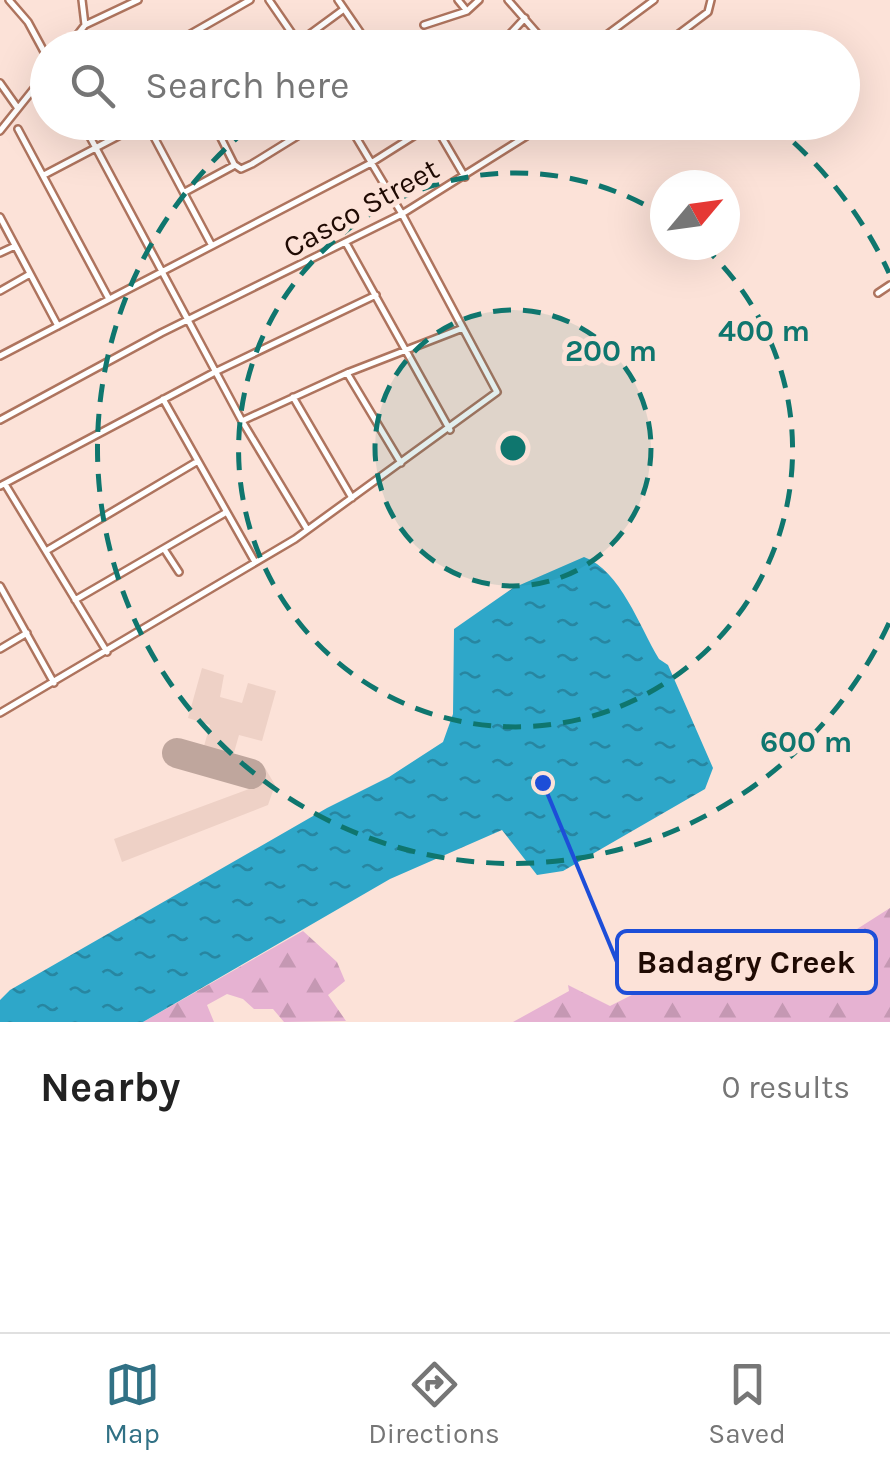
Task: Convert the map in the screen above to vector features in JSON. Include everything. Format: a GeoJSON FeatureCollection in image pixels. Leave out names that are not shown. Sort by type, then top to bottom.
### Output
{"type":"FeatureCollection","features":[{"type":"Feature","properties":{"kind":"street"},"geometry":{"type":"LineString","coordinates":[[9,0],[32,30]]}},
{"type":"Feature","properties":{"kind":"street"},"geometry":{"type":"LineString","coordinates":[[82,0],[86,25]]}},
{"type":"Feature","properties":{"kind":"street"},"geometry":{"type":"LineString","coordinates":[[82,30],[138,0]]}},
{"type":"Feature","properties":{"kind":"street"},"geometry":{"type":"LineString","coordinates":[[198,30],[250,0]]}},
{"type":"Feature","properties":{"kind":"street"},"geometry":{"type":"LineString","coordinates":[[269,0],[290,30]]}},
{"type":"Feature","properties":{"kind":"street"},"geometry":{"type":"LineString","coordinates":[[338,0],[359,30]]}},
{"type":"Feature","properties":{"kind":"street"},"geometry":{"type":"LineString","coordinates":[[458,0],[466,11]]}},
{"type":"Feature","properties":{"kind":"street"},"geometry":{"type":"LineString","coordinates":[[424,24],[466,11],[479,0]]}},
{"type":"Feature","properties":{"kind":"street"},"geometry":{"type":"LineString","coordinates":[[508,0],[535,30]]}},
{"type":"Feature","properties":{"kind":"street"},"geometry":{"type":"LineString","coordinates":[[613,30],[654,0]]}},
{"type":"Feature","properties":{"kind":"street"},"geometry":{"type":"LineString","coordinates":[[684,30],[708,12],[710,0]]}},
{"type":"Feature","properties":{"kind":"street"},"geometry":{"type":"LineString","coordinates":[[319,30],[344,9]]}},
{"type":"Feature","properties":{"kind":"street"},"geometry":{"type":"LineString","coordinates":[[513,30],[525,18]]}},
{"type":"Feature","properties":{"kind":"street"},"geometry":{"type":"LineString","coordinates":[[0,83],[17,107]]}},
{"type":"Feature","properties":{"kind":"street"},"geometry":{"type":"LineString","coordinates":[[0,131],[30,92]]}},
{"type":"Feature","properties":{"kind":"street"},"geometry":{"type":"LineString","coordinates":[[18,128],[109,299]]}},
{"type":"Feature","properties":{"kind":"street"},"geometry":{"type":"LineString","coordinates":[[91,140],[242,421],[307,529]]}},
{"type":"Feature","properties":{"kind":"street"},"geometry":{"type":"LineString","coordinates":[[44,176],[111,140]]}},
{"type":"Feature","properties":{"kind":"street"},"geometry":{"type":"LineString","coordinates":[[156,140],[211,244]]}},
{"type":"Feature","properties":{"kind":"street"},"geometry":{"type":"LineString","coordinates":[[222,140],[241,169],[291,140]]}},
{"type":"Feature","properties":{"kind":"street"},"geometry":{"type":"LineString","coordinates":[[0,713],[307,529],[450,430],[497,392],[402,214],[357,140]]}},
{"type":"Feature","properties":{"kind":"street"},"geometry":{"type":"LineString","coordinates":[[0,356],[371,164],[404,140]]}},
{"type":"Feature","properties":{"kind":"street"},"geometry":{"type":"LineString","coordinates":[[445,140],[465,176]]}},
{"type":"Feature","properties":{"kind":"street","name":"Casco Street"},"geometry":{"type":"LineString","coordinates":[[0,420],[188,320],[402,214],[521,140]]}},
{"type":"Feature","properties":{"kind":"street"},"geometry":{"type":"LineString","coordinates":[[185,192],[235,165]]}},
{"type":"Feature","properties":{"kind":"street"},"geometry":{"type":"LineString","coordinates":[[0,217],[58,326]]}},
{"type":"Feature","properties":{"kind":"street"},"geometry":{"type":"LineString","coordinates":[[346,242],[450,430]]}},
{"type":"Feature","properties":{"kind":"street"},"geometry":{"type":"LineString","coordinates":[[0,253],[15,246]]}},
{"type":"Feature","properties":{"kind":"street"},"geometry":{"type":"LineString","coordinates":[[0,291],[30,274]]}},
{"type":"Feature","properties":{"kind":"street"},"geometry":{"type":"LineString","coordinates":[[878,292],[890,286]]}},
{"type":"Feature","properties":{"kind":"street"},"geometry":{"type":"LineString","coordinates":[[107,652],[2,485],[215,372],[376,295]]}},
{"type":"Feature","properties":{"kind":"street"},"geometry":{"type":"LineString","coordinates":[[242,421],[292,396],[463,328]]}},
{"type":"Feature","properties":{"kind":"street"},"geometry":{"type":"LineString","coordinates":[[347,373],[401,463]]}},
{"type":"Feature","properties":{"kind":"street"},"geometry":{"type":"LineString","coordinates":[[292,396],[352,498]]}},
{"type":"Feature","properties":{"kind":"street"},"geometry":{"type":"LineString","coordinates":[[163,399],[255,562]]}},
{"type":"Feature","properties":{"kind":"street"},"geometry":{"type":"LineString","coordinates":[[46,551],[198,461]]}},
{"type":"Feature","properties":{"kind":"street"},"geometry":{"type":"LineString","coordinates":[[75,600],[225,512]]}},
{"type":"Feature","properties":{"kind":"street"},"geometry":{"type":"LineString","coordinates":[[164,548],[179,572]]}},
{"type":"Feature","properties":{"kind":"street"},"geometry":{"type":"LineString","coordinates":[[0,586],[54,683]]}},
{"type":"Feature","properties":{"kind":"street"},"geometry":{"type":"LineString","coordinates":[[0,648],[27,633]]}},
{"type":"Feature","properties":{"kind":"shaded area"},"geometry":{"type":"Polygon","coordinates":[[[202,668],[224,675],[220,697],[242,703],[248,683],[276,691],[262,741],[239,735],[233,756],[254,763],[248,785],[174,764],[181,741],[204,746],[210,725],[188,718],[202,668]]]}},
{"type":"Feature","properties":{"kind":"shaded area"},"geometry":{"type":"Polygon","coordinates":[[[256,765],[265,768],[275,785],[268,805],[122,862],[114,839],[249,789],[256,765]]]}},
{"type":"Feature","properties":{"kind":"green space"},"geometry":{"type":"Polygon","coordinates":[[[890,908],[890,1022],[513,1022],[569,991],[568,985],[610,1006],[729,946],[750,976],[782,993],[795,982],[792,972],[799,966],[890,908]]]}},
{"type":"Feature","properties":{"kind":"green space"},"geometry":{"type":"Polygon","coordinates":[[[303,931],[337,962],[345,981],[328,995],[346,1021],[284,1022],[273,1009],[254,1009],[243,999],[227,994],[207,1005],[214,1022],[143,1022],[303,931]]]}},
{"type":"Feature","properties":{"kind":"water"},"geometry":{"type":"Polygon","coordinates":[[[584,557],[609,574],[659,659],[668,665],[713,768],[705,789],[563,871],[537,875],[502,830],[390,879],[143,1022],[0,1022],[0,1000],[10,990],[327,808],[389,777],[443,742],[453,714],[454,629],[513,588],[584,557]]]}},
{"type":"Feature","properties":{"kind":"runway"},"geometry":{"type":"LineString","coordinates":[[177,753],[251,774]]}},
{"type":"Feature","properties":{"kind":"place","name":"Badagry Creek"},"geometry":{"type":"Point","coordinates":[543,783]}}]}
